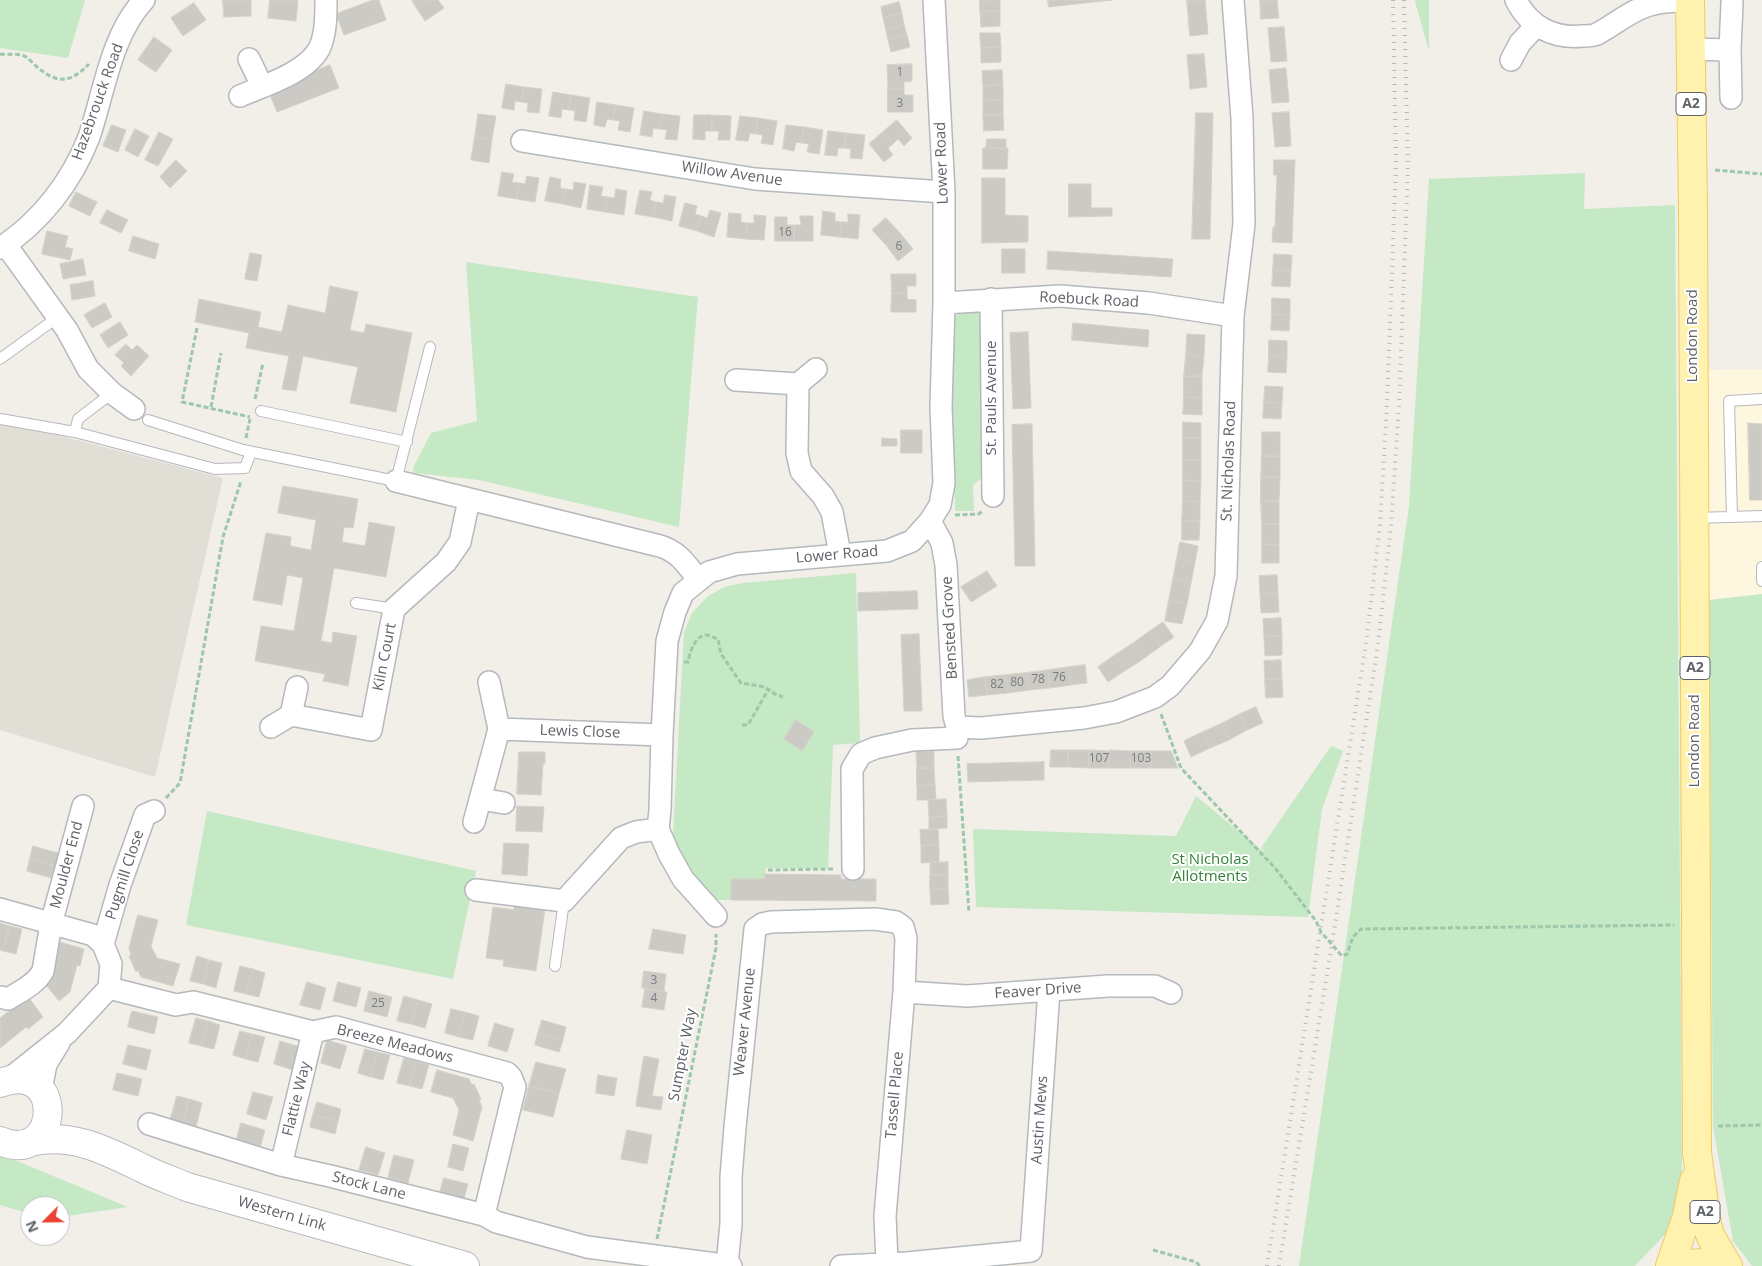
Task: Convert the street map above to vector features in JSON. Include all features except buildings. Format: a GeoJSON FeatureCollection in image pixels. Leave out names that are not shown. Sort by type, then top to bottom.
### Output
{"type":"FeatureCollection","features":[{"type":"Feature","properties":{"kind":"main road","name":"A2"},"geometry":{"type":"LineString","coordinates":[[1690,0],[1692,172]]}},
{"type":"Feature","properties":{"kind":"main road","name":"London Road"},"geometry":{"type":"LineString","coordinates":[[1692,172],[1697,1139],[1707,1225],[1728,1266]]}},
{"type":"Feature","properties":{"kind":"main road"},"geometry":{"type":"LineString","coordinates":[[4,1081],[26,1080],[44,1096],[49,1110],[48,1120],[44,1129],[30,1142]]}},
{"type":"Feature","properties":{"kind":"main road","name":"Western Link"},"geometry":{"type":"LineString","coordinates":[[44,1096],[66,1121],[84,1132],[104,1149]]}},
{"type":"Feature","properties":{"kind":"main road","name":"Western Link"},"geometry":{"type":"LineString","coordinates":[[0,1141],[20,1144],[45,1138],[60,1138],[104,1149],[146,1170],[187,1187],[465,1266]]}},
{"type":"Feature","properties":{"kind":"main road","name":"London Road"},"geometry":{"type":"LineString","coordinates":[[1670,1266],[1687,1216],[1697,1139]]}},
{"type":"Feature","properties":{"kind":"main road"},"geometry":{"type":"LineString","coordinates":[[1683,1266],[1692,1263],[1707,1263],[1718,1266]]}},
{"type":"Feature","properties":{"kind":"street","name":"Hazebrouck Road"},"geometry":{"type":"LineString","coordinates":[[141,414],[112,394],[88,369],[67,330],[3,246],[44,212],[70,176],[88,137],[109,65],[133,11],[144,0]]}},
{"type":"Feature","properties":{"kind":"street"},"geometry":{"type":"LineString","coordinates":[[240,96],[293,73],[318,51],[324,35],[326,0]]}},
{"type":"Feature","properties":{"kind":"street","name":"Lower Road"},"geometry":{"type":"LineString","coordinates":[[716,916],[683,879],[658,829],[667,641],[683,593],[709,572],[736,564],[886,551],[912,542],[935,513],[944,483],[942,407],[944,192],[934,0]]}},
{"type":"Feature","properties":{"kind":"street","name":"St. Nicholas Road"},"geometry":{"type":"LineString","coordinates":[[957,732],[1084,718],[1116,712],[1154,697],[1170,686],[1200,651],[1217,621],[1226,576],[1233,316],[1244,224],[1242,118],[1233,0]]}},
{"type":"Feature","properties":{"kind":"street"},"geometry":{"type":"LineString","coordinates":[[1516,0],[1521,10],[1536,26],[1552,34],[1573,37],[1595,35],[1645,6],[1690,0]]}},
{"type":"Feature","properties":{"kind":"street"},"geometry":{"type":"LineString","coordinates":[[1731,98],[1730,50],[1733,1]]}},
{"type":"Feature","properties":{"kind":"street"},"geometry":{"type":"LineString","coordinates":[[1511,60],[1520,43],[1536,26]]}},
{"type":"Feature","properties":{"kind":"street"},"geometry":{"type":"LineString","coordinates":[[1690,48],[1730,50]]}},
{"type":"Feature","properties":{"kind":"street"},"geometry":{"type":"LineString","coordinates":[[249,59],[262,86]]}},
{"type":"Feature","properties":{"kind":"street","name":"Willow Avenue"},"geometry":{"type":"LineString","coordinates":[[522,141],[755,179],[944,192]]}},
{"type":"Feature","properties":{"kind":"street","name":"Roebuck Road"},"geometry":{"type":"LineString","coordinates":[[944,303],[1060,296],[1149,303],[1233,316]]}},
{"type":"Feature","properties":{"kind":"street","name":"St. Pauls Avenue"},"geometry":{"type":"LineString","coordinates":[[992,299],[993,496]]}},
{"type":"Feature","properties":{"kind":"street"},"geometry":{"type":"LineString","coordinates":[[736,380],[798,384],[816,369]]}},
{"type":"Feature","properties":{"kind":"street"},"geometry":{"type":"LineString","coordinates":[[798,384],[797,453],[802,471],[823,496],[832,512],[840,554]]}},
{"type":"Feature","properties":{"kind":"street"},"geometry":{"type":"LineString","coordinates":[[396,482],[672,550],[682,558],[698,579]]}},
{"type":"Feature","properties":{"kind":"street","name":"Kiln Court"},"geometry":{"type":"LineString","coordinates":[[291,715],[371,730],[394,609],[446,562],[460,542],[469,500]]}},
{"type":"Feature","properties":{"kind":"street","name":"Bensted Grove"},"geometry":{"type":"LineString","coordinates":[[935,513],[946,565],[954,716],[957,732]]}},
{"type":"Feature","properties":{"kind":"street"},"geometry":{"type":"LineString","coordinates":[[474,822],[499,729],[489,682]]}},
{"type":"Feature","properties":{"kind":"street"},"geometry":{"type":"LineString","coordinates":[[271,727],[291,715],[297,687]]}},
{"type":"Feature","properties":{"kind":"street","name":"Lewis Close"},"geometry":{"type":"LineString","coordinates":[[499,729],[662,735]]}},
{"type":"Feature","properties":{"kind":"street"},"geometry":{"type":"LineString","coordinates":[[853,869],[852,769],[861,754],[875,748],[957,732]]}},
{"type":"Feature","properties":{"kind":"street"},"geometry":{"type":"LineString","coordinates":[[481,799],[504,803]]}},
{"type":"Feature","properties":{"kind":"street","name":"Moulder End"},"geometry":{"type":"LineString","coordinates":[[0,997],[8,999],[40,978],[43,971],[51,924],[83,806]]}},
{"type":"Feature","properties":{"kind":"street","name":"Pugmill Close"},"geometry":{"type":"LineString","coordinates":[[103,944],[120,885],[145,815],[154,811]]}},
{"type":"Feature","properties":{"kind":"street"},"geometry":{"type":"LineString","coordinates":[[476,890],[564,901],[622,838],[636,832],[658,829]]}},
{"type":"Feature","properties":{"kind":"street"},"geometry":{"type":"LineString","coordinates":[[0,909],[92,935],[103,944],[111,964],[109,988],[66,1033],[4,1081]]}},
{"type":"Feature","properties":{"kind":"street","name":"Weaver Avenue"},"geometry":{"type":"LineString","coordinates":[[727,1266],[731,1224],[734,1127],[755,929],[762,924],[771,922],[875,918],[896,922],[903,927]]}},
{"type":"Feature","properties":{"kind":"street","name":"Tassell Place"},"geometry":{"type":"LineString","coordinates":[[887,1263],[885,1216],[904,992],[906,938],[903,927]]}},
{"type":"Feature","properties":{"kind":"street","name":"Feaver Drive"},"geometry":{"type":"LineString","coordinates":[[904,992],[967,996],[1108,986],[1155,986],[1171,993]]}},
{"type":"Feature","properties":{"kind":"street","name":"Breeze Meadows"},"geometry":{"type":"LineString","coordinates":[[109,988],[176,1005],[193,1002],[313,1032],[336,1026],[506,1073],[512,1077],[515,1087],[484,1215]]}},
{"type":"Feature","properties":{"kind":"street","name":"Austin Mews"},"geometry":{"type":"LineString","coordinates":[[887,1263],[1031,1251],[1049,990]]}},
{"type":"Feature","properties":{"kind":"street","name":"Flattie Way"},"geometry":{"type":"LineString","coordinates":[[281,1165],[313,1032]]}},
{"type":"Feature","properties":{"kind":"street"},"geometry":{"type":"LineString","coordinates":[[44,1096],[46,1064],[66,1033]]}},
{"type":"Feature","properties":{"kind":"street","name":"Stock Lane"},"geometry":{"type":"LineString","coordinates":[[150,1124],[281,1165],[484,1215],[496,1222],[588,1247],[731,1266]]}},
{"type":"Feature","properties":{"kind":"street"},"geometry":{"type":"LineString","coordinates":[[841,1266],[887,1263]]}},
{"type":"Feature","properties":{"kind":"lane"},"geometry":{"type":"LineString","coordinates":[[0,359],[58,317]]}},
{"type":"Feature","properties":{"kind":"lane"},"geometry":{"type":"LineString","coordinates":[[141,414],[251,452],[396,482],[430,347]]}},
{"type":"Feature","properties":{"kind":"lane"},"geometry":{"type":"LineString","coordinates":[[75,432],[78,419],[112,394]]}},
{"type":"Feature","properties":{"kind":"lane"},"geometry":{"type":"LineString","coordinates":[[1732,517],[1729,400],[1762,399]]}},
{"type":"Feature","properties":{"kind":"lane"},"geometry":{"type":"LineString","coordinates":[[261,411],[407,442]]}},
{"type":"Feature","properties":{"kind":"lane"},"geometry":{"type":"LineString","coordinates":[[0,418],[75,432],[215,469],[245,468],[251,452]]}},
{"type":"Feature","properties":{"kind":"lane"},"geometry":{"type":"LineString","coordinates":[[1694,518],[1762,516]]}},
{"type":"Feature","properties":{"kind":"lane"},"geometry":{"type":"LineString","coordinates":[[1762,567],[1762,581]]}},
{"type":"Feature","properties":{"kind":"lane"},"geometry":{"type":"LineString","coordinates":[[356,603],[394,609]]}},
{"type":"Feature","properties":{"kind":"lane"},"geometry":{"type":"LineString","coordinates":[[555,966],[564,901]]}},
{"type":"Feature","properties":{"kind":"path"},"geometry":{"type":"LineString","coordinates":[[0,54],[23,55],[54,79],[67,80],[81,72],[90,63],[109,65]]}},
{"type":"Feature","properties":{"kind":"path"},"geometry":{"type":"LineString","coordinates":[[1692,172],[1706,169],[1762,174]]}},
{"type":"Feature","properties":{"kind":"path"},"geometry":{"type":"LineString","coordinates":[[197,328],[182,402],[251,417]]}},
{"type":"Feature","properties":{"kind":"path"},"geometry":{"type":"LineString","coordinates":[[211,407],[221,354]]}},
{"type":"Feature","properties":{"kind":"path"},"geometry":{"type":"LineString","coordinates":[[154,811],[180,783],[223,537],[245,468]]}},
{"type":"Feature","properties":{"kind":"path"},"geometry":{"type":"LineString","coordinates":[[935,513],[952,515],[979,514],[993,496]]}},
{"type":"Feature","properties":{"kind":"path"},"geometry":{"type":"LineString","coordinates":[[666,660],[688,662],[692,647],[700,637],[709,636],[718,639],[721,654],[741,683],[765,688],[783,697]]}},
{"type":"Feature","properties":{"kind":"path"},"geometry":{"type":"LineString","coordinates":[[742,725],[748,725],[768,690]]}},
{"type":"Feature","properties":{"kind":"path"},"geometry":{"type":"LineString","coordinates":[[1154,697],[1181,768],[1275,868],[1316,921],[1321,932],[1342,956],[1347,954],[1353,937],[1360,929],[1696,925]]}},
{"type":"Feature","properties":{"kind":"path"},"geometry":{"type":"LineString","coordinates":[[957,732],[969,913]]}},
{"type":"Feature","properties":{"kind":"path"},"geometry":{"type":"LineString","coordinates":[[768,870],[853,869]]}},
{"type":"Feature","properties":{"kind":"path","name":"Sumpter Way"},"geometry":{"type":"LineString","coordinates":[[653,1255],[716,948],[716,916]]}},
{"type":"Feature","properties":{"kind":"path"},"geometry":{"type":"LineString","coordinates":[[1697,1139],[1762,1125]]}},
{"type":"Feature","properties":{"kind":"path"},"geometry":{"type":"LineString","coordinates":[[1153,1250],[1196,1262],[1200,1266]]}},
{"type":"Feature","properties":{"kind":"shaded area"},"geometry":{"type":"Polygon","coordinates":[[[1762,369],[1762,594],[1709,600],[1708,370],[1762,369]]]}},
{"type":"Feature","properties":{"kind":"shaded area"},"geometry":{"type":"Polygon","coordinates":[[[0,420],[223,478],[155,777],[0,730],[0,420]]]}},
{"type":"Feature","properties":{"kind":"green space"},"geometry":{"type":"Polygon","coordinates":[[[0,0],[85,0],[68,58],[0,48],[0,0]]]}},
{"type":"Feature","properties":{"kind":"green space"},"geometry":{"type":"Polygon","coordinates":[[[1415,0],[1429,0],[1429,51],[1416,5],[1415,0]]]}},
{"type":"Feature","properties":{"kind":"green space"},"geometry":{"type":"Polygon","coordinates":[[[1585,173],[1584,209],[1675,205],[1682,1178],[1668,1231],[1635,1266],[1299,1266],[1409,506],[1429,179],[1585,173]]]}},
{"type":"Feature","properties":{"kind":"green space"},"geometry":{"type":"Polygon","coordinates":[[[466,262],[698,297],[679,527],[479,480],[414,473],[413,468],[431,433],[477,421],[466,262]]]}},
{"type":"Feature","properties":{"kind":"green space"},"geometry":{"type":"Polygon","coordinates":[[[977,311],[983,318],[985,475],[973,485],[974,511],[955,511],[951,325],[958,314],[977,311]]]}},
{"type":"Feature","properties":{"kind":"green space"},"geometry":{"type":"Polygon","coordinates":[[[856,573],[860,743],[833,745],[828,868],[766,868],[765,879],[731,879],[731,900],[714,900],[693,880],[673,844],[684,632],[692,613],[707,597],[724,587],[743,583],[856,573]]]}},
{"type":"Feature","properties":{"kind":"green space"},"geometry":{"type":"Polygon","coordinates":[[[1762,594],[1762,1266],[1752,1266],[1733,1241],[1713,1126],[1709,600],[1762,594]]]}},
{"type":"Feature","properties":{"kind":"green space","name":"St Nicholas Allotments"},"geometry":{"type":"Polygon","coordinates":[[[1331,746],[1343,751],[1322,809],[1308,917],[976,907],[973,829],[1176,836],[1196,796],[1265,853],[1261,848],[1331,746]]]}},
{"type":"Feature","properties":{"kind":"green space"},"geometry":{"type":"Polygon","coordinates":[[[207,811],[476,871],[453,979],[186,925],[207,811]]]}},
{"type":"Feature","properties":{"kind":"green space"},"geometry":{"type":"Polygon","coordinates":[[[0,1154],[128,1207],[70,1216],[70,1196],[20,1196],[20,1211],[0,1205],[0,1154]]]}},
{"type":"Feature","properties":{"kind":"railway"},"geometry":{"type":"LineString","coordinates":[[1267,1266],[1366,643],[1380,525],[1387,404],[1396,166],[1393,0]]}},
{"type":"Feature","properties":{"kind":"railway"},"geometry":{"type":"LineString","coordinates":[[1279,1266],[1332,944],[1378,644],[1391,526],[1399,405],[1408,166],[1404,0]]}}]}
